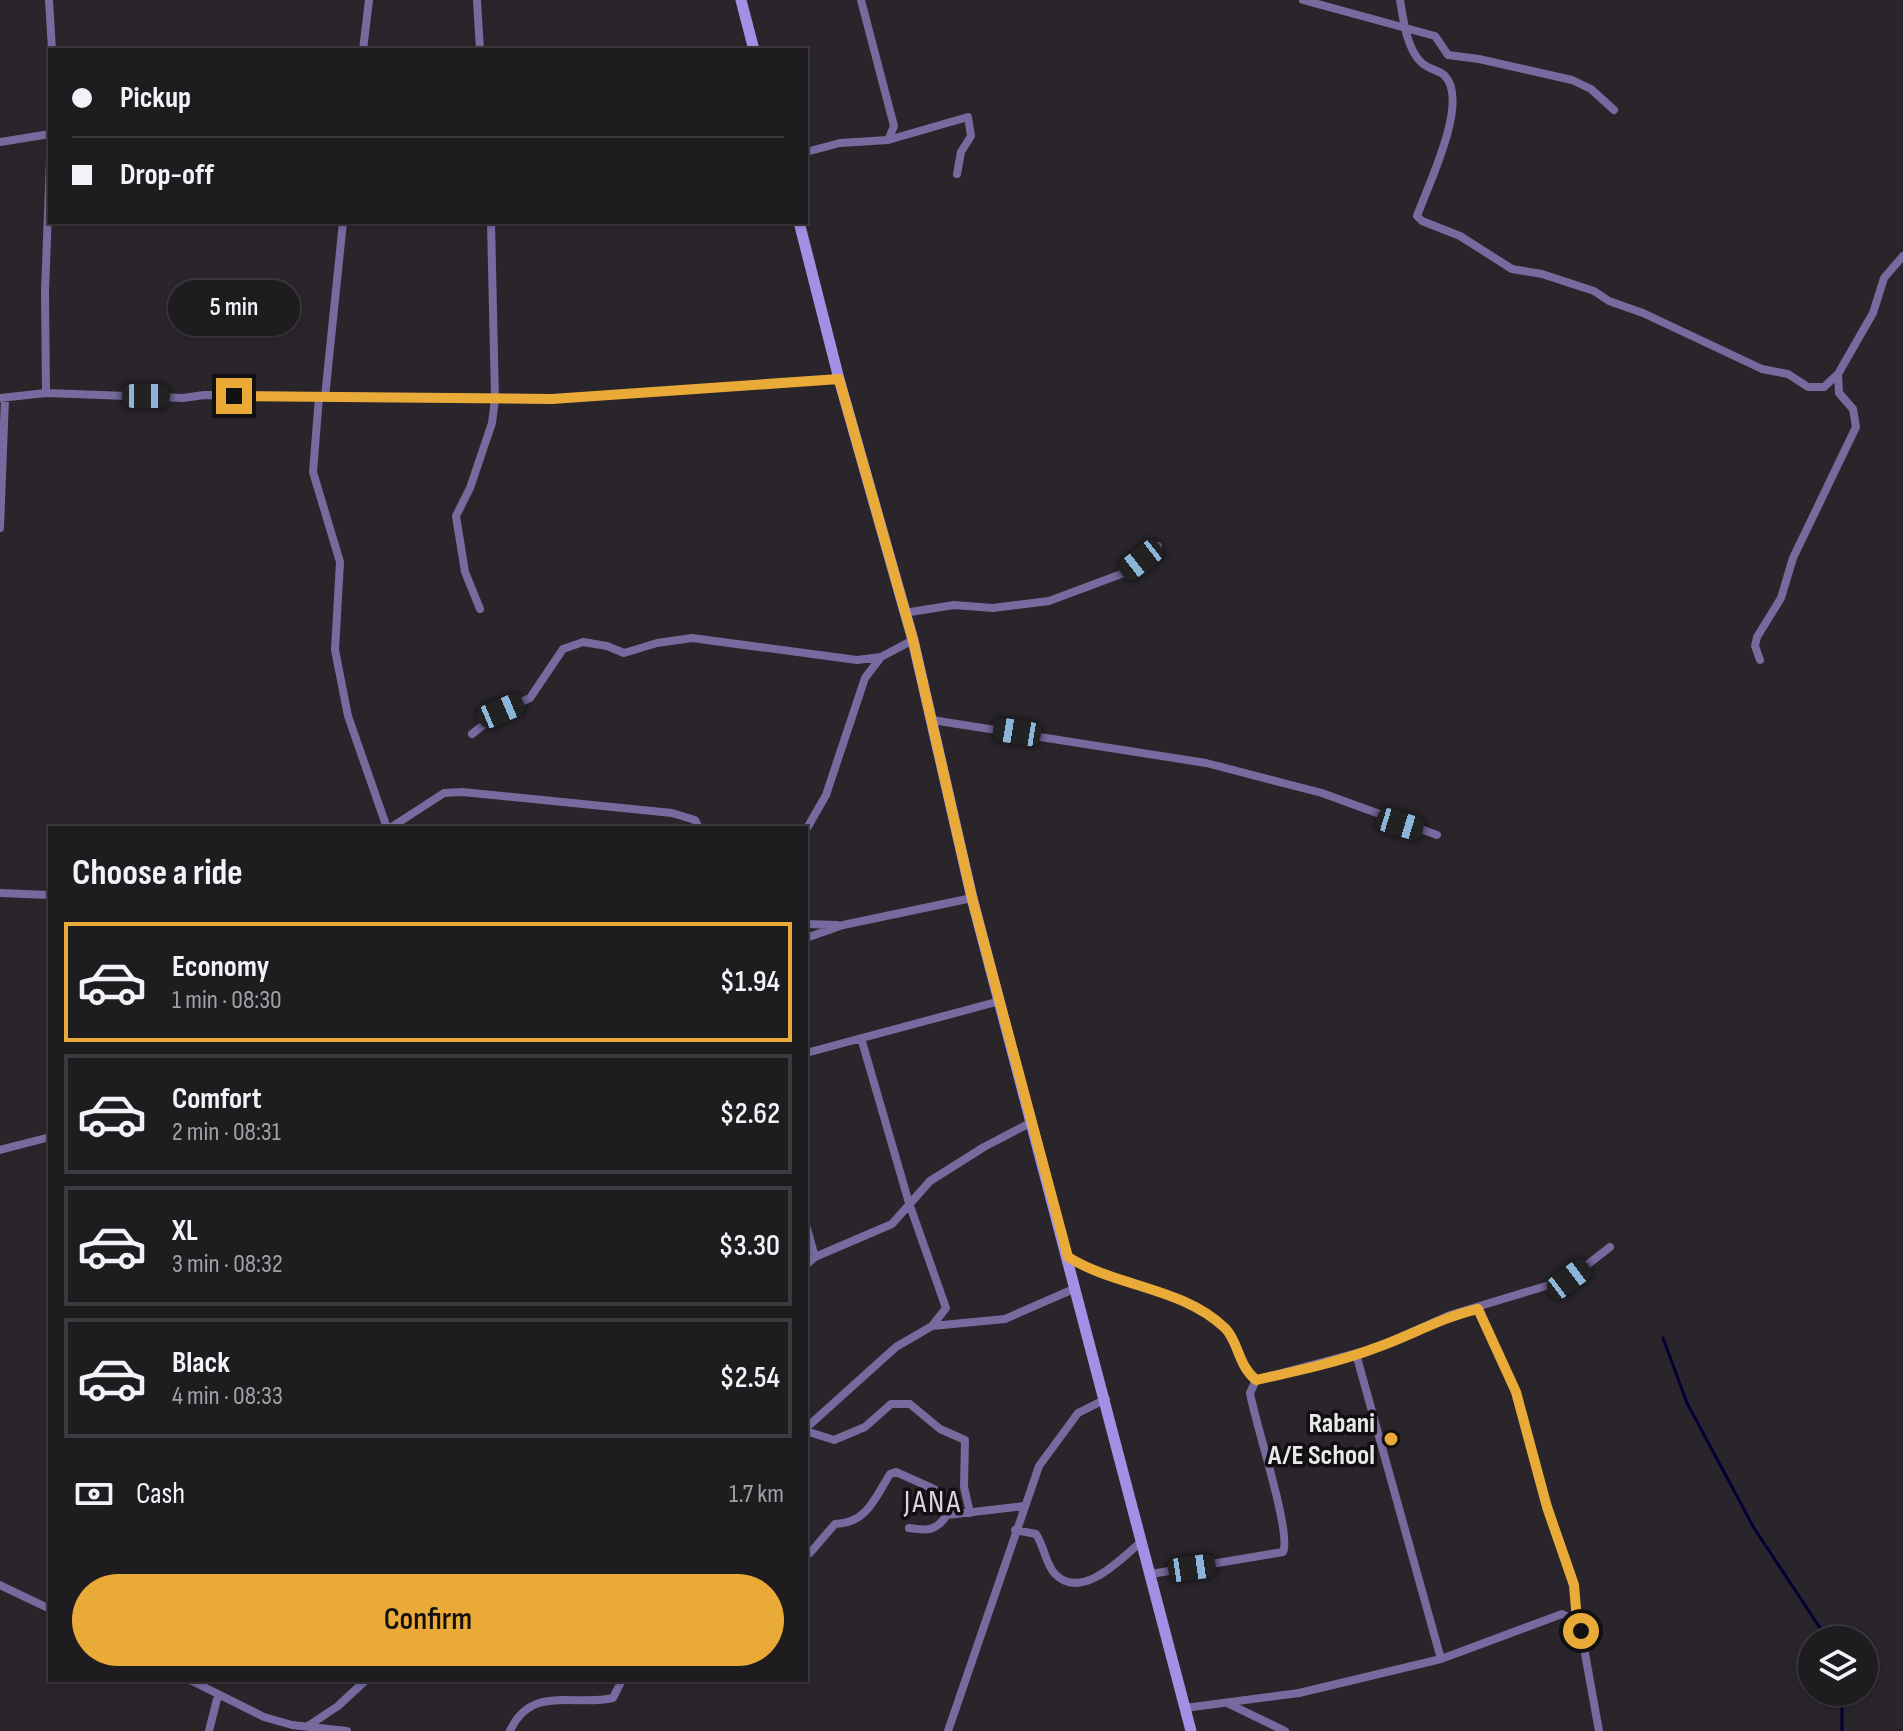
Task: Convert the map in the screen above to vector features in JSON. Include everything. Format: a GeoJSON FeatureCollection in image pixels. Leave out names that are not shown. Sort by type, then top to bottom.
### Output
{"type":"FeatureCollection","features":[{"type":"Feature","properties":{"kind":"main road"},"geometry":{"type":"LineString","coordinates":[[741,0],[753,48]]}},
{"type":"Feature","properties":{"kind":"main road"},"geometry":{"type":"LineString","coordinates":[[800,224],[839,379],[913,640],[972,898],[1191,1731]]}},
{"type":"Feature","properties":{"kind":"street"},"geometry":{"type":"LineString","coordinates":[[49,0],[52,48]]}},
{"type":"Feature","properties":{"kind":"street"},"geometry":{"type":"LineString","coordinates":[[363,48],[369,0]]}},
{"type":"Feature","properties":{"kind":"street"},"geometry":{"type":"LineString","coordinates":[[477,0],[480,48]]}},
{"type":"Feature","properties":{"kind":"street"},"geometry":{"type":"LineString","coordinates":[[861,0],[894,126],[888,140]]}},
{"type":"Feature","properties":{"kind":"street"},"geometry":{"type":"LineString","coordinates":[[1303,0],[1435,36],[1448,55],[1572,80],[1591,89],[1614,110]]}},
{"type":"Feature","properties":{"kind":"street"},"geometry":{"type":"LineString","coordinates":[[1400,0],[1404,28],[1421,62],[1444,75],[1451,88],[1449,130],[1417,216],[1471,242],[1512,269],[1542,274],[1594,291],[1609,301],[1643,313],[1762,369],[1788,374],[1808,387],[1824,387],[1838,374],[1873,313],[1884,278],[1903,256]]}},
{"type":"Feature","properties":{"kind":"street"},"geometry":{"type":"LineString","coordinates":[[808,151],[840,143],[888,140],[968,117],[971,136],[961,152],[957,174]]}},
{"type":"Feature","properties":{"kind":"street"},"geometry":{"type":"LineString","coordinates":[[0,142],[48,134]]}},
{"type":"Feature","properties":{"kind":"street"},"geometry":{"type":"LineString","coordinates":[[46,393],[48,212]]}},
{"type":"Feature","properties":{"kind":"street"},"geometry":{"type":"LineString","coordinates":[[343,224],[313,472],[340,562],[335,650],[348,716],[387,826]]}},
{"type":"Feature","properties":{"kind":"street"},"geometry":{"type":"LineString","coordinates":[[480,609],[465,572],[456,516],[470,488],[492,423],[495,399],[491,224]]}},
{"type":"Feature","properties":{"kind":"street"},"geometry":{"type":"LineString","coordinates":[[1760,660],[1755,646],[1757,637],[1781,598],[1793,558],[1856,427],[1853,409],[1839,393],[1838,374]]}},
{"type":"Feature","properties":{"kind":"street"},"geometry":{"type":"LineString","coordinates":[[0,528],[2,398],[46,393],[183,398],[552,399],[839,379]]}},
{"type":"Feature","properties":{"kind":"street"},"geometry":{"type":"LineString","coordinates":[[904,613],[954,605],[993,608],[1049,601],[1124,573],[1158,546]]}},
{"type":"Feature","properties":{"kind":"street"},"geometry":{"type":"LineString","coordinates":[[472,734],[501,711],[530,698],[563,649],[583,642],[624,653],[657,643],[692,638],[857,660],[881,657],[913,640]]}},
{"type":"Feature","properties":{"kind":"street"},"geometry":{"type":"LineString","coordinates":[[808,826],[826,795],[838,750],[865,678],[881,657]]}},
{"type":"Feature","properties":{"kind":"street"},"geometry":{"type":"LineString","coordinates":[[932,720],[1206,763],[1334,796],[1437,835]]}},
{"type":"Feature","properties":{"kind":"street"},"geometry":{"type":"LineString","coordinates":[[391,826],[444,793],[462,792],[672,813],[695,820],[698,826]]}},
{"type":"Feature","properties":{"kind":"street"},"geometry":{"type":"LineString","coordinates":[[0,893],[48,895]]}},
{"type":"Feature","properties":{"kind":"street"},"geometry":{"type":"LineString","coordinates":[[808,937],[843,925],[972,898]]}},
{"type":"Feature","properties":{"kind":"street"},"geometry":{"type":"LineString","coordinates":[[808,924],[843,925]]}},
{"type":"Feature","properties":{"kind":"street"},"geometry":{"type":"LineString","coordinates":[[808,1052],[1000,1001]]}},
{"type":"Feature","properties":{"kind":"street"},"geometry":{"type":"LineString","coordinates":[[808,1428],[896,1347],[932,1326],[946,1308],[909,1203],[861,1038]]}},
{"type":"Feature","properties":{"kind":"street"},"geometry":{"type":"LineString","coordinates":[[808,1263],[815,1257],[892,1224],[930,1181],[1032,1122]]}},
{"type":"Feature","properties":{"kind":"street"},"geometry":{"type":"LineString","coordinates":[[0,1150],[48,1138]]}},
{"type":"Feature","properties":{"kind":"street"},"geometry":{"type":"LineString","coordinates":[[808,1232],[815,1257]]}},
{"type":"Feature","properties":{"kind":"street"},"geometry":{"type":"LineString","coordinates":[[1256,1380],[1356,1354],[1450,1315],[1569,1279],[1610,1247]]}},
{"type":"Feature","properties":{"kind":"street"},"geometry":{"type":"LineString","coordinates":[[1068,1257],[1088,1270],[1189,1304],[1227,1330],[1244,1370],[1256,1380]]}},
{"type":"Feature","properties":{"kind":"street"},"geometry":{"type":"LineString","coordinates":[[932,1326],[1005,1319],[1076,1288]]}},
{"type":"Feature","properties":{"kind":"street"},"geometry":{"type":"LineString","coordinates":[[1478,1309],[1516,1392],[1547,1507],[1574,1585],[1577,1621],[1599,1731]]}},
{"type":"Feature","properties":{"kind":"street"},"geometry":{"type":"LineString","coordinates":[[1356,1354],[1441,1659]]}},
{"type":"Feature","properties":{"kind":"street"},"geometry":{"type":"LineString","coordinates":[[1151,1574],[1283,1552],[1286,1545],[1280,1513],[1250,1393],[1256,1380]]}},
{"type":"Feature","properties":{"kind":"street"},"geometry":{"type":"LineString","coordinates":[[948,1731],[1039,1466],[1078,1413],[1106,1399]]}},
{"type":"Feature","properties":{"kind":"street"},"geometry":{"type":"LineString","coordinates":[[808,1431],[834,1440],[865,1427],[891,1404],[910,1404],[940,1429],[965,1440],[964,1487],[970,1513]]}},
{"type":"Feature","properties":{"kind":"street"},"geometry":{"type":"LineString","coordinates":[[808,1554],[835,1524],[864,1516],[890,1474],[896,1472],[934,1489]]}},
{"type":"Feature","properties":{"kind":"street"},"geometry":{"type":"LineString","coordinates":[[909,1528],[927,1531],[939,1527],[947,1515],[1024,1506]]}},
{"type":"Feature","properties":{"kind":"street"},"geometry":{"type":"LineString","coordinates":[[1015,1530],[1036,1534],[1054,1574],[1066,1581],[1086,1582],[1114,1566],[1143,1540]]}},
{"type":"Feature","properties":{"kind":"street"},"geometry":{"type":"LineString","coordinates":[[0,1585],[48,1608]]}},
{"type":"Feature","properties":{"kind":"street"},"geometry":{"type":"LineString","coordinates":[[1185,1708],[1299,1693],[1441,1659],[1562,1614],[1577,1621]]}},
{"type":"Feature","properties":{"kind":"street"},"geometry":{"type":"LineString","coordinates":[[194,1682],[264,1717],[347,1731]]}},
{"type":"Feature","properties":{"kind":"street"},"geometry":{"type":"LineString","coordinates":[[308,1726],[338,1706],[364,1682]]}},
{"type":"Feature","properties":{"kind":"street"},"geometry":{"type":"LineString","coordinates":[[510,1731],[535,1702],[567,1699],[595,1703],[613,1698],[621,1682]]}},
{"type":"Feature","properties":{"kind":"street"},"geometry":{"type":"LineString","coordinates":[[209,1731],[218,1695]]}},
{"type":"Feature","properties":{"kind":"street"},"geometry":{"type":"LineString","coordinates":[[1226,1703],[1285,1731]]}},
{"type":"Feature","properties":{"kind":"waterway"},"geometry":{"type":"LineString","coordinates":[[1663,1338],[1687,1403],[1754,1528],[1819,1626]]}},
{"type":"Feature","properties":{"kind":"waterway"},"geometry":{"type":"LineString","coordinates":[[1842,1706],[1842,1731]]}},
{"type":"Feature","properties":{"kind":"place","name":"Rabani A/E School"},"geometry":{"type":"Point","coordinates":[1391,1439]}},
{"type":"Feature","properties":{"kind":"district","name":"JANA"},"geometry":{"type":"Point","coordinates":[933,1502]}},
{"type":"Feature","properties":{"kind":"route"},"geometry":{"type":"LineString","coordinates":[[234,396],[469,401],[552,399],[839,379],[913,640],[972,898],[1068,1257],[1088,1270],[1189,1304],[1227,1330],[1244,1370],[1256,1380],[1299,1371],[1379,1347],[1450,1315],[1478,1309],[1516,1392],[1547,1507],[1574,1585],[1577,1621],[1581,1631]]}}]}
